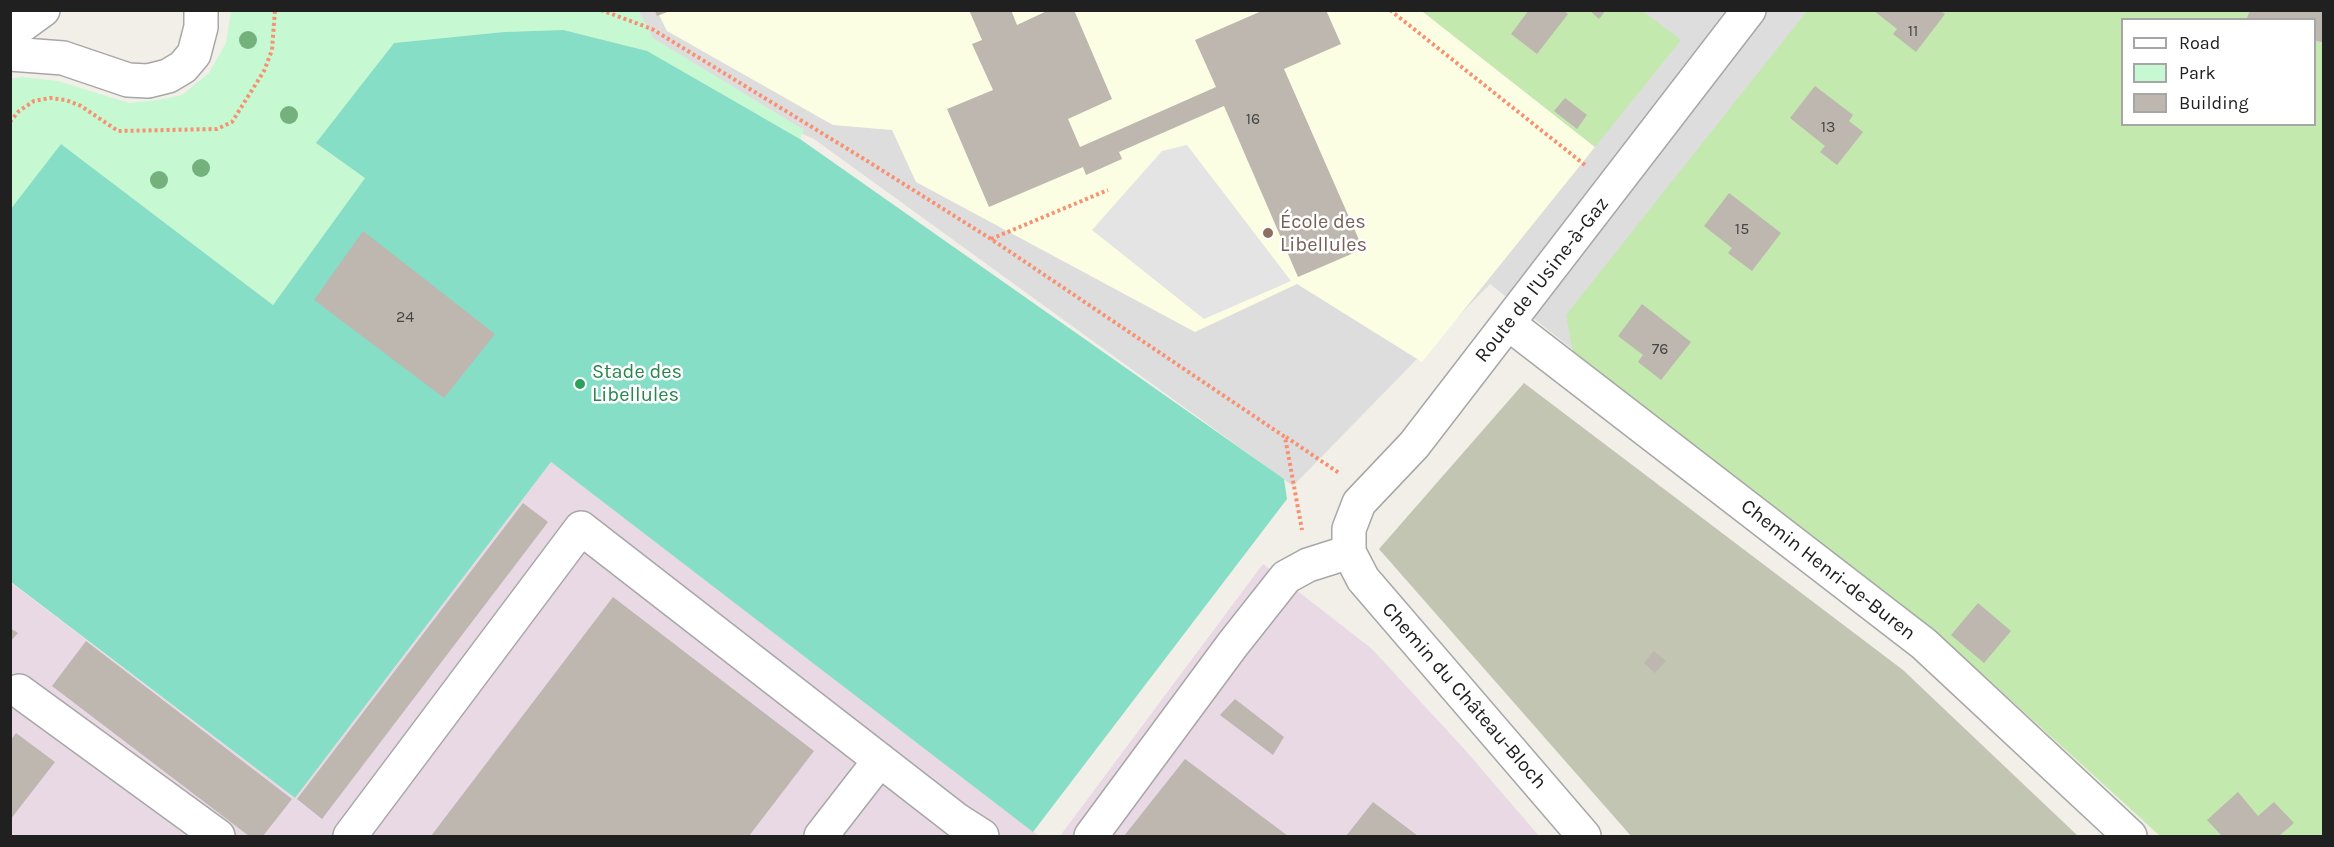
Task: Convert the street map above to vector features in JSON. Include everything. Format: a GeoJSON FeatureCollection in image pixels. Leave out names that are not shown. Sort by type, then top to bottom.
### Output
{"type":"FeatureCollection","features":[{"type":"Feature","properties":{"kind":"street"},"geometry":{"type":"LineString","coordinates":[[10,34],[43,10]]}},
{"type":"Feature","properties":{"kind":"street"},"geometry":{"type":"LineString","coordinates":[[10,54],[63,58],[128,80],[148,81],[168,76],[183,67],[194,54],[201,27],[201,10]]}},
{"type":"Feature","properties":{"kind":"street","name":"Route de l'Usine-à-Gaz"},"geometry":{"type":"LineString","coordinates":[[1349,552],[1349,529],[1359,503],[1414,445],[1749,10]]}},
{"type":"Feature","properties":{"kind":"street","name":"Chemin Henri-de-Buren"},"geometry":{"type":"LineString","coordinates":[[1509,324],[1924,644],[2130,837]]}},
{"type":"Feature","properties":{"kind":"street"},"geometry":{"type":"LineString","coordinates":[[350,837],[581,528],[880,760],[961,831]]}},
{"type":"Feature","properties":{"kind":"street"},"geometry":{"type":"LineString","coordinates":[[1091,837],[1233,644],[1286,578],[1308,565],[1349,552]]}},
{"type":"Feature","properties":{"kind":"street","name":"Chemin du Château-Bloch"},"geometry":{"type":"LineString","coordinates":[[1349,552],[1363,579],[1584,837]]}},
{"type":"Feature","properties":{"kind":"street"},"geometry":{"type":"LineString","coordinates":[[19,691],[218,837]]}},
{"type":"Feature","properties":{"kind":"street"},"geometry":{"type":"LineString","coordinates":[[821,837],[880,760]]}},
{"type":"Feature","properties":{"kind":"path"},"geometry":{"type":"LineString","coordinates":[[601,10],[652,29],[864,159],[991,239],[1342,475]]}},
{"type":"Feature","properties":{"kind":"path"},"geometry":{"type":"LineString","coordinates":[[1390,10],[1591,170]]}},
{"type":"Feature","properties":{"kind":"path"},"geometry":{"type":"LineString","coordinates":[[991,239],[1108,190]]}},
{"type":"Feature","properties":{"kind":"path"},"geometry":{"type":"LineString","coordinates":[[1285,436],[1308,565]]}},
{"type":"Feature","properties":{"kind":"shaded area"},"geometry":{"type":"Polygon","coordinates":[[[515,11],[2074,11],[1723,468],[1490,284],[1293,486],[814,139],[515,11]]]}},
{"type":"Feature","properties":{"kind":"shaded area","name":"École des Libellules"},"geometry":{"type":"Polygon","coordinates":[[[657,11],[1422,11],[1595,147],[1422,362],[1297,284],[1195,332],[916,182],[892,130],[833,125],[667,31],[657,11]]]}},
{"type":"Feature","properties":{"kind":"shaded area"},"geometry":{"type":"Polygon","coordinates":[[[1187,145],[1291,281],[1204,319],[1092,230],[1162,151],[1187,145]]]}},
{"type":"Feature","properties":{"kind":"shaded area"},"geometry":{"type":"Polygon","coordinates":[[[1524,383],[1903,670],[2078,836],[1631,836],[1379,549],[1524,383]]]}},
{"type":"Feature","properties":{"kind":"shaded area"},"geometry":{"type":"Polygon","coordinates":[[[551,462],[1039,836],[11,836],[10,582],[295,798],[551,462]]]}},
{"type":"Feature","properties":{"kind":"shaded area"},"geometry":{"type":"Polygon","coordinates":[[[1263,564],[1372,649],[1466,751],[1539,836],[1060,836],[1263,564]]]}},
{"type":"Feature","properties":{"kind":"green space"},"geometry":{"type":"Polygon","coordinates":[[[231,11],[639,11],[653,38],[804,130],[800,139],[647,51],[563,30],[504,32],[394,43],[375,67],[365,178],[273,305],[61,144],[11,210],[11,79],[23,77],[58,81],[129,103],[182,95],[209,73],[226,43],[231,11]]]}},
{"type":"Feature","properties":{"kind":"green space"},"geometry":{"type":"Polygon","coordinates":[[[1422,11],[1643,11],[1681,40],[1595,147],[1422,11]]]}},
{"type":"Feature","properties":{"kind":"green space"},"geometry":{"type":"Polygon","coordinates":[[[1807,11],[2250,11],[2246,18],[2121,18],[2121,126],[2316,126],[2316,40],[2323,43],[2323,836],[2160,836],[1945,640],[1573,352],[1566,315],[1807,11]]]}},
{"type":"Feature","properties":{"kind":"green space","name":"Stade des Libellules"},"geometry":{"type":"Polygon","coordinates":[[[563,30],[647,51],[800,139],[1284,479],[1287,499],[1033,832],[551,462],[295,798],[11,582],[10,210],[61,144],[273,305],[365,178],[316,143],[394,43],[504,32],[563,30]]]}},
{"type":"Feature","properties":{"kind":"building"},"geometry":{"type":"Polygon","coordinates":[[[969,10],[1011,10],[1017,25],[1049,10],[1074,10],[1112,99],[1068,119],[1080,147],[1216,87],[1195,40],[1264,10],[1326,10],[1341,44],[1284,69],[1363,249],[1298,277],[1224,106],[1119,152],[1122,159],[1086,175],[1083,167],[989,207],[947,109],[993,90],[972,44],[982,40],[969,10]]]}},
{"type":"Feature","properties":{"kind":"building"},"geometry":{"type":"Polygon","coordinates":[[[1529,10],[1563,10],[1568,14],[1537,54],[1511,34],[1529,10]]]}},
{"type":"Feature","properties":{"kind":"building"},"geometry":{"type":"Polygon","coordinates":[[[1589,10],[1606,10],[1599,19],[1589,10]]]}},
{"type":"Feature","properties":{"kind":"building"},"geometry":{"type":"Polygon","coordinates":[[[1873,10],[1940,10],[1945,14],[1916,52],[1893,34],[1897,29],[1873,10]]]}},
{"type":"Feature","properties":{"kind":"building"},"geometry":{"type":"Polygon","coordinates":[[[2250,10],[2324,10],[2324,43],[2316,41],[2316,18],[2247,18],[2250,10]]]}},
{"type":"Feature","properties":{"kind":"building"},"geometry":{"type":"Polygon","coordinates":[[[655,11],[670,11],[657,16],[655,11]]]}},
{"type":"Feature","properties":{"kind":"building"},"geometry":{"type":"Polygon","coordinates":[[[1815,86],[1853,115],[1849,121],[1863,132],[1837,165],[1820,152],[1825,146],[1790,118],[1815,86]]]}},
{"type":"Feature","properties":{"kind":"building"},"geometry":{"type":"Polygon","coordinates":[[[1565,98],[1587,115],[1577,129],[1554,111],[1565,98]]]}},
{"type":"Feature","properties":{"kind":"building"},"geometry":{"type":"Polygon","coordinates":[[[1729,193],[1781,233],[1752,271],[1728,253],[1732,248],[1704,226],[1729,193]]]}},
{"type":"Feature","properties":{"kind":"building"},"geometry":{"type":"Polygon","coordinates":[[[363,231],[495,334],[444,398],[314,300],[363,231]]]}},
{"type":"Feature","properties":{"kind":"building"},"geometry":{"type":"Polygon","coordinates":[[[1642,304],[1691,342],[1661,380],[1638,362],[1643,355],[1618,336],[1642,304]]]}},
{"type":"Feature","properties":{"kind":"building"},"geometry":{"type":"Polygon","coordinates":[[[523,503],[548,522],[322,819],[297,799],[523,503]]]}},
{"type":"Feature","properties":{"kind":"building"},"geometry":{"type":"Polygon","coordinates":[[[613,597],[814,751],[749,836],[431,836],[613,597]]]}},
{"type":"Feature","properties":{"kind":"building"},"geometry":{"type":"Polygon","coordinates":[[[1978,603],[2011,631],[1984,663],[1951,635],[1978,603]]]}},
{"type":"Feature","properties":{"kind":"building"},"geometry":{"type":"Polygon","coordinates":[[[10,628],[18,633],[10,642],[10,628]]]}},
{"type":"Feature","properties":{"kind":"building"},"geometry":{"type":"Polygon","coordinates":[[[86,641],[292,799],[263,836],[249,836],[52,686],[86,641]]]}},
{"type":"Feature","properties":{"kind":"building"},"geometry":{"type":"Polygon","coordinates":[[[1654,651],[1666,661],[1655,673],[1644,663],[1654,651]]]}},
{"type":"Feature","properties":{"kind":"building"},"geometry":{"type":"Polygon","coordinates":[[[1235,699],[1284,737],[1273,755],[1220,715],[1235,699]]]}},
{"type":"Feature","properties":{"kind":"building"},"geometry":{"type":"Polygon","coordinates":[[[16,733],[55,762],[10,820],[10,741],[16,733]]]}},
{"type":"Feature","properties":{"kind":"building"},"geometry":{"type":"Polygon","coordinates":[[[1185,759],[1288,836],[1124,836],[1185,759]]]}},
{"type":"Feature","properties":{"kind":"building"},"geometry":{"type":"Polygon","coordinates":[[[2238,792],[2258,816],[2274,802],[2294,823],[2279,836],[2222,836],[2207,820],[2238,792]]]}},
{"type":"Feature","properties":{"kind":"building"},"geometry":{"type":"Polygon","coordinates":[[[1373,802],[1418,836],[1346,836],[1373,802]]]}},
{"type":"Feature","properties":{"kind":"place","name":"École des Libellules"},"geometry":{"type":"Point","coordinates":[1268,233]}},
{"type":"Feature","properties":{"kind":"place","name":"Stade des Libellules"},"geometry":{"type":"Point","coordinates":[580,384]}}]}
